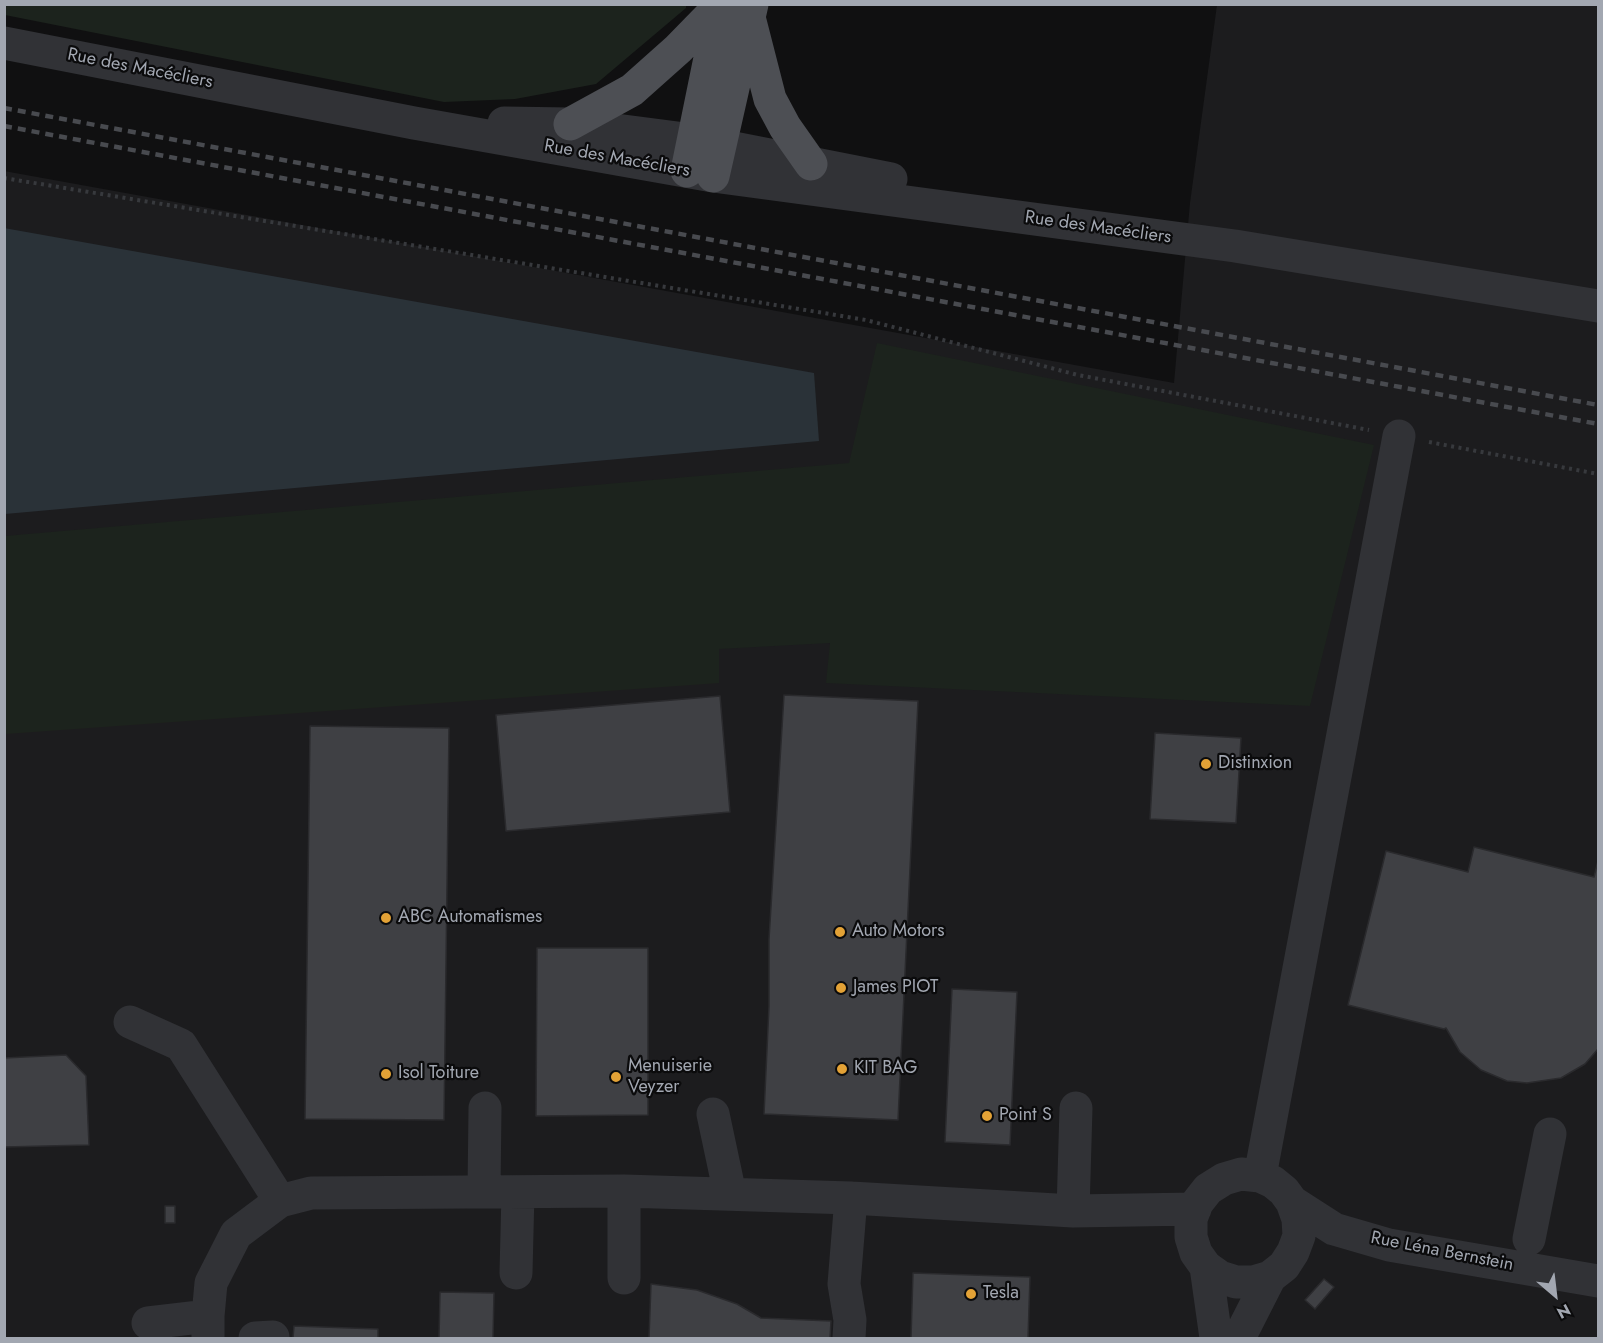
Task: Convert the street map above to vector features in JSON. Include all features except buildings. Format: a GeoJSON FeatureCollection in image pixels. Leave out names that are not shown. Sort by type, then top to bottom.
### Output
{"type":"FeatureCollection","features":[{"type":"Feature","properties":{"kind":"main road"},"geometry":{"type":"LineString","coordinates":[[570,124],[632,90],[678,49],[736,8]]}},
{"type":"Feature","properties":{"kind":"main road"},"geometry":{"type":"LineString","coordinates":[[703,158],[736,8]]}},
{"type":"Feature","properties":{"kind":"main road"},"geometry":{"type":"LineString","coordinates":[[736,8],[770,99],[785,127],[811,164]]}},
{"type":"Feature","properties":{"kind":"street","name":"Rue des Macécliers"},"geometry":{"type":"LineString","coordinates":[[4,43],[414,123],[703,158],[1599,306]]}},
{"type":"Feature","properties":{"kind":"street","name":"Rue des Macécliers"},"geometry":{"type":"LineString","coordinates":[[414,123],[570,124],[703,158],[811,164],[1235,246]]}},
{"type":"Feature","properties":{"kind":"street"},"geometry":{"type":"LineString","coordinates":[[1260,1176],[1399,436]]}},
{"type":"Feature","properties":{"kind":"street"},"geometry":{"type":"LineString","coordinates":[[130,1022],[182,1045],[280,1201]]}},
{"type":"Feature","properties":{"kind":"street"},"geometry":{"type":"LineString","coordinates":[[484,1191],[485,1108]]}},
{"type":"Feature","properties":{"kind":"street"},"geometry":{"type":"LineString","coordinates":[[1073,1210],[1076,1108]]}},
{"type":"Feature","properties":{"kind":"street"},"geometry":{"type":"LineString","coordinates":[[713,1114],[730,1194]]}},
{"type":"Feature","properties":{"kind":"street"},"geometry":{"type":"LineString","coordinates":[[1528,1239],[1550,1134]]}},
{"type":"Feature","properties":{"kind":"street"},"geometry":{"type":"LineString","coordinates":[[1241,1174],[1260,1176],[1278,1187],[1292,1202],[1298,1219],[1299,1236],[1284,1266],[1269,1277],[1253,1282],[1236,1282],[1220,1277],[1206,1267],[1196,1253],[1191,1237],[1191,1220],[1195,1209],[1208,1189],[1224,1179],[1241,1174]]}},
{"type":"Feature","properties":{"kind":"street"},"geometry":{"type":"LineString","coordinates":[[148,1323],[208,1327],[211,1283],[236,1234],[280,1201],[311,1193],[624,1191],[851,1198],[1073,1210],[1195,1209]]}},
{"type":"Feature","properties":{"kind":"street"},"geometry":{"type":"LineString","coordinates":[[624,1191],[624,1278]]}},
{"type":"Feature","properties":{"kind":"street"},"geometry":{"type":"LineString","coordinates":[[516,1273],[518,1192]]}},
{"type":"Feature","properties":{"kind":"street"},"geometry":{"type":"LineString","coordinates":[[849,1338],[850,1320],[844,1284],[851,1198]]}},
{"type":"Feature","properties":{"kind":"street","name":"Rue Léna Bernstein"},"geometry":{"type":"LineString","coordinates":[[1292,1202],[1334,1229],[1389,1245],[1599,1281]]}},
{"type":"Feature","properties":{"kind":"street"},"geometry":{"type":"LineString","coordinates":[[1206,1267],[1216,1338]]}},
{"type":"Feature","properties":{"kind":"street"},"geometry":{"type":"LineString","coordinates":[[1239,1338],[1269,1277]]}},
{"type":"Feature","properties":{"kind":"path"},"geometry":{"type":"LineString","coordinates":[[4,178],[866,320],[1078,375],[1599,474]]}},
{"type":"Feature","properties":{"kind":"shaded area"},"geometry":{"type":"Polygon","coordinates":[[[4,5],[686,5],[686,8],[596,84],[515,99],[444,102],[5,15],[4,5]]]}},
{"type":"Feature","properties":{"kind":"shaded area"},"geometry":{"type":"Polygon","coordinates":[[[1217,5],[1598,5],[1598,1338],[5,1338],[4,171],[1174,383],[1190,203],[1217,5]]]}},
{"type":"Feature","properties":{"kind":"shaded area"},"geometry":{"type":"Polygon","coordinates":[[[4,228],[814,373],[819,441],[5,514],[4,228]]]}},
{"type":"Feature","properties":{"kind":"shaded area"},"geometry":{"type":"Polygon","coordinates":[[[877,343],[1374,445],[1310,706],[826,683],[830,643],[719,649],[719,683],[5,734],[5,536],[849,463],[877,343]]]}},
{"type":"Feature","properties":{"kind":"railway"},"geometry":{"type":"LineString","coordinates":[[4,108],[1598,405]]}},
{"type":"Feature","properties":{"kind":"railway"},"geometry":{"type":"LineString","coordinates":[[4,126],[1598,424]]}},
{"type":"Feature","properties":{"kind":"place","name":"Distinxion"},"geometry":{"type":"Point","coordinates":[1206,764]}},
{"type":"Feature","properties":{"kind":"place","name":"ABC Automatismes"},"geometry":{"type":"Point","coordinates":[386,918]}},
{"type":"Feature","properties":{"kind":"place","name":"Auto Motors"},"geometry":{"type":"Point","coordinates":[840,932]}},
{"type":"Feature","properties":{"kind":"place","name":"James PIOT"},"geometry":{"type":"Point","coordinates":[841,988]}},
{"type":"Feature","properties":{"kind":"place","name":"KIT BAG"},"geometry":{"type":"Point","coordinates":[842,1069]}},
{"type":"Feature","properties":{"kind":"place","name":"Isol Toiture"},"geometry":{"type":"Point","coordinates":[386,1074]}},
{"type":"Feature","properties":{"kind":"place","name":"Menuiserie Veyzer"},"geometry":{"type":"Point","coordinates":[616,1077]}},
{"type":"Feature","properties":{"kind":"place","name":"Point S"},"geometry":{"type":"Point","coordinates":[987,1116]}},
{"type":"Feature","properties":{"kind":"place","name":"Tesla"},"geometry":{"type":"Point","coordinates":[971,1294]}}]}
